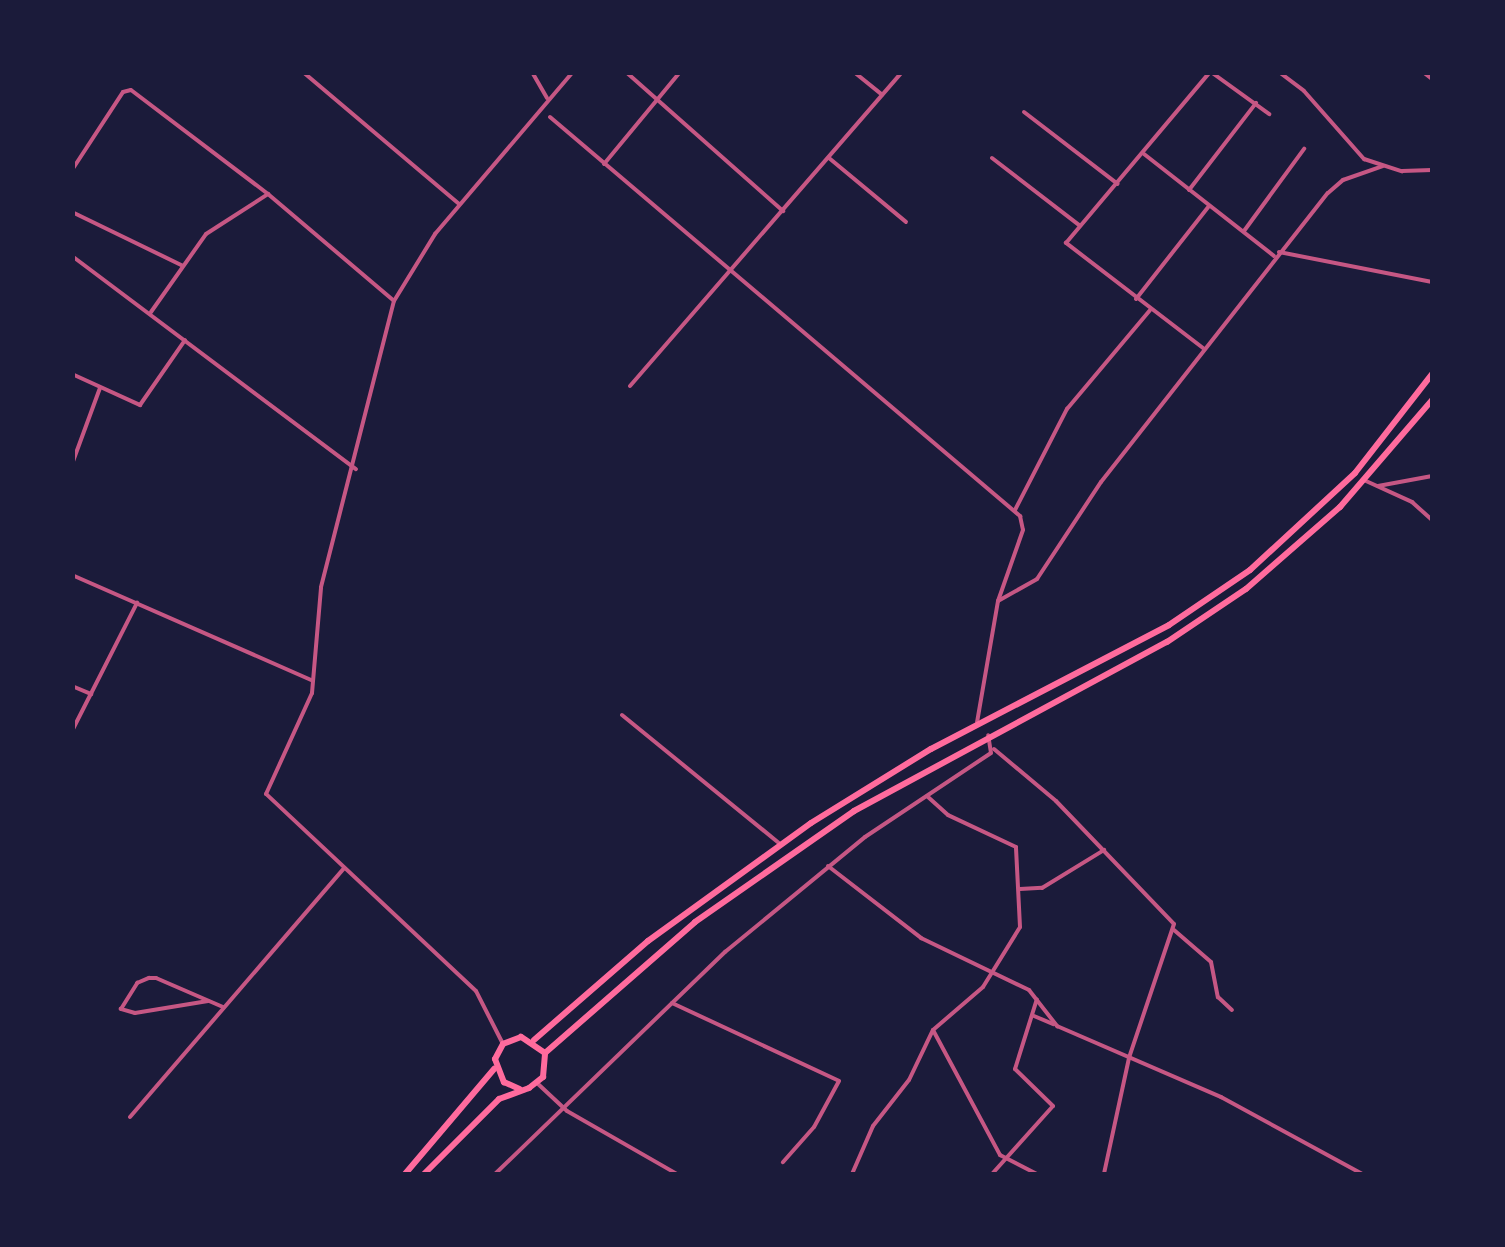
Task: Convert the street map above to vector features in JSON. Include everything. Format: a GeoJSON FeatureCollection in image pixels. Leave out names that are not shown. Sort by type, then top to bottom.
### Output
{"type":"FeatureCollection","features":[{"type":"Feature","properties":{"kind":"main road"},"geometry":{"type":"LineString","coordinates":[[534,1040],[648,941],[780,844],[978,724],[1169,626],[1250,570],[1356,474],[1432,374]]}},
{"type":"Feature","properties":{"kind":"main road"},"geometry":{"type":"LineString","coordinates":[[545,1053],[599,999],[766,869],[988,735],[1167,642],[1246,589],[1366,480],[1432,400]]}},
{"type":"Feature","properties":{"kind":"main road"},"geometry":{"type":"LineString","coordinates":[[405,1174],[485,1087],[503,1044],[515,1038],[534,1040],[545,1053],[546,1070],[538,1084],[499,1099],[424,1174]]}},
{"type":"Feature","properties":{"kind":"main road"},"geometry":{"type":"LineString","coordinates":[[495,1067],[504,1082],[520,1089]]}},
{"type":"Feature","properties":{"kind":"street"},"geometry":{"type":"LineString","coordinates":[[303,72],[459,204]]}},
{"type":"Feature","properties":{"kind":"street"},"geometry":{"type":"LineString","coordinates":[[532,72],[550,117]]}},
{"type":"Feature","properties":{"kind":"street"},"geometry":{"type":"LineString","coordinates":[[503,1044],[476,991],[266,794],[314,681],[321,587],[356,469],[394,301],[459,204],[573,72]]}},
{"type":"Feature","properties":{"kind":"street"},"geometry":{"type":"LineString","coordinates":[[626,72],[783,211]]}},
{"type":"Feature","properties":{"kind":"street"},"geometry":{"type":"LineString","coordinates":[[604,164],[680,72]]}},
{"type":"Feature","properties":{"kind":"street"},"geometry":{"type":"LineString","coordinates":[[854,72],[883,96]]}},
{"type":"Feature","properties":{"kind":"street"},"geometry":{"type":"LineString","coordinates":[[630,386],[902,72]]}},
{"type":"Feature","properties":{"kind":"street"},"geometry":{"type":"LineString","coordinates":[[1204,348],[1066,244],[1210,72],[1269,114]]}},
{"type":"Feature","properties":{"kind":"street"},"geometry":{"type":"LineString","coordinates":[[1279,72],[1304,91],[1353,150],[1383,166],[1432,170]]}},
{"type":"Feature","properties":{"kind":"street"},"geometry":{"type":"LineString","coordinates":[[1423,72],[1432,79]]}},
{"type":"Feature","properties":{"kind":"street"},"geometry":{"type":"LineString","coordinates":[[72,170],[123,92],[131,90],[268,194],[394,301]]}},
{"type":"Feature","properties":{"kind":"street"},"geometry":{"type":"LineString","coordinates":[[1188,190],[1256,103]]}},
{"type":"Feature","properties":{"kind":"street"},"geometry":{"type":"LineString","coordinates":[[1024,112],[1118,184]]}},
{"type":"Feature","properties":{"kind":"street"},"geometry":{"type":"LineString","coordinates":[[534,116],[550,117],[1016,510],[1023,530],[998,601],[978,724]]}},
{"type":"Feature","properties":{"kind":"street"},"geometry":{"type":"LineString","coordinates":[[1244,232],[1304,149]]}},
{"type":"Feature","properties":{"kind":"street"},"geometry":{"type":"LineString","coordinates":[[1144,154],[1277,254],[1432,282]]}},
{"type":"Feature","properties":{"kind":"street"},"geometry":{"type":"LineString","coordinates":[[829,158],[906,222]]}},
{"type":"Feature","properties":{"kind":"street"},"geometry":{"type":"LineString","coordinates":[[992,158],[1080,225]]}},
{"type":"Feature","properties":{"kind":"street"},"geometry":{"type":"LineString","coordinates":[[998,601],[1037,579],[1101,482],[1277,254],[1337,184],[1383,166]]}},
{"type":"Feature","properties":{"kind":"street"},"geometry":{"type":"LineString","coordinates":[[150,314],[225,216],[268,194]]}},
{"type":"Feature","properties":{"kind":"street"},"geometry":{"type":"LineString","coordinates":[[1136,299],[1209,206]]}},
{"type":"Feature","properties":{"kind":"street"},"geometry":{"type":"LineString","coordinates":[[72,212],[183,266]]}},
{"type":"Feature","properties":{"kind":"street"},"geometry":{"type":"LineString","coordinates":[[72,256],[356,469]]}},
{"type":"Feature","properties":{"kind":"street"},"geometry":{"type":"LineString","coordinates":[[1016,510],[1067,408],[1150,310]]}},
{"type":"Feature","properties":{"kind":"street"},"geometry":{"type":"LineString","coordinates":[[72,374],[140,405],[185,340]]}},
{"type":"Feature","properties":{"kind":"street"},"geometry":{"type":"LineString","coordinates":[[72,464],[100,388]]}},
{"type":"Feature","properties":{"kind":"street"},"geometry":{"type":"LineString","coordinates":[[1377,486],[1432,476]]}},
{"type":"Feature","properties":{"kind":"street"},"geometry":{"type":"LineString","coordinates":[[1366,480],[1412,502],[1432,520]]}},
{"type":"Feature","properties":{"kind":"street"},"geometry":{"type":"LineString","coordinates":[[72,575],[314,681]]}},
{"type":"Feature","properties":{"kind":"street"},"geometry":{"type":"LineString","coordinates":[[72,731],[136,603]]}},
{"type":"Feature","properties":{"kind":"street"},"geometry":{"type":"LineString","coordinates":[[72,686],[91,694]]}},
{"type":"Feature","properties":{"kind":"street"},"geometry":{"type":"LineString","coordinates":[[622,715],[780,844]]}},
{"type":"Feature","properties":{"kind":"street"},"geometry":{"type":"LineString","coordinates":[[988,735],[994,749],[1017,764],[1104,850],[1174,930],[1211,962],[1218,998],[1232,1010]]}},
{"type":"Feature","properties":{"kind":"street"},"geometry":{"type":"LineString","coordinates":[[495,1174],[672,1003],[828,866],[994,749]]}},
{"type":"Feature","properties":{"kind":"street"},"geometry":{"type":"LineString","coordinates":[[852,1174],[873,1126],[909,1080],[934,1030],[984,987],[1019,931],[1016,847],[948,815],[926,796]]}},
{"type":"Feature","properties":{"kind":"street"},"geometry":{"type":"LineString","coordinates":[[1018,890],[1042,888],[1104,850]]}},
{"type":"Feature","properties":{"kind":"street"},"geometry":{"type":"LineString","coordinates":[[828,866],[921,938],[994,969],[1038,998],[1057,1026]]}},
{"type":"Feature","properties":{"kind":"street"},"geometry":{"type":"LineString","coordinates":[[130,1117],[344,868]]}},
{"type":"Feature","properties":{"kind":"street"},"geometry":{"type":"LineString","coordinates":[[1104,1174],[1129,1058],[1174,930]]}},
{"type":"Feature","properties":{"kind":"street"},"geometry":{"type":"LineString","coordinates":[[208,1001],[135,1013],[122,1009],[137,983],[150,978],[208,1001],[223,1007]]}},
{"type":"Feature","properties":{"kind":"street"},"geometry":{"type":"LineString","coordinates":[[992,1174],[1052,1106],[1015,1069],[1038,998]]}},
{"type":"Feature","properties":{"kind":"street"},"geometry":{"type":"LineString","coordinates":[[672,1003],[839,1080],[814,1127],[783,1162]]}},
{"type":"Feature","properties":{"kind":"street"},"geometry":{"type":"LineString","coordinates":[[1032,1015],[1221,1097],[1362,1174]]}},
{"type":"Feature","properties":{"kind":"street"},"geometry":{"type":"LineString","coordinates":[[934,1030],[1003,1158],[1037,1174]]}},
{"type":"Feature","properties":{"kind":"street"},"geometry":{"type":"LineString","coordinates":[[538,1084],[562,1107],[677,1174]]}},
{"type":"Feature","properties":{"kind":"street"},"geometry":{"type":"LineString","coordinates":[[1349,1174],[1353,1166]]}}]}
